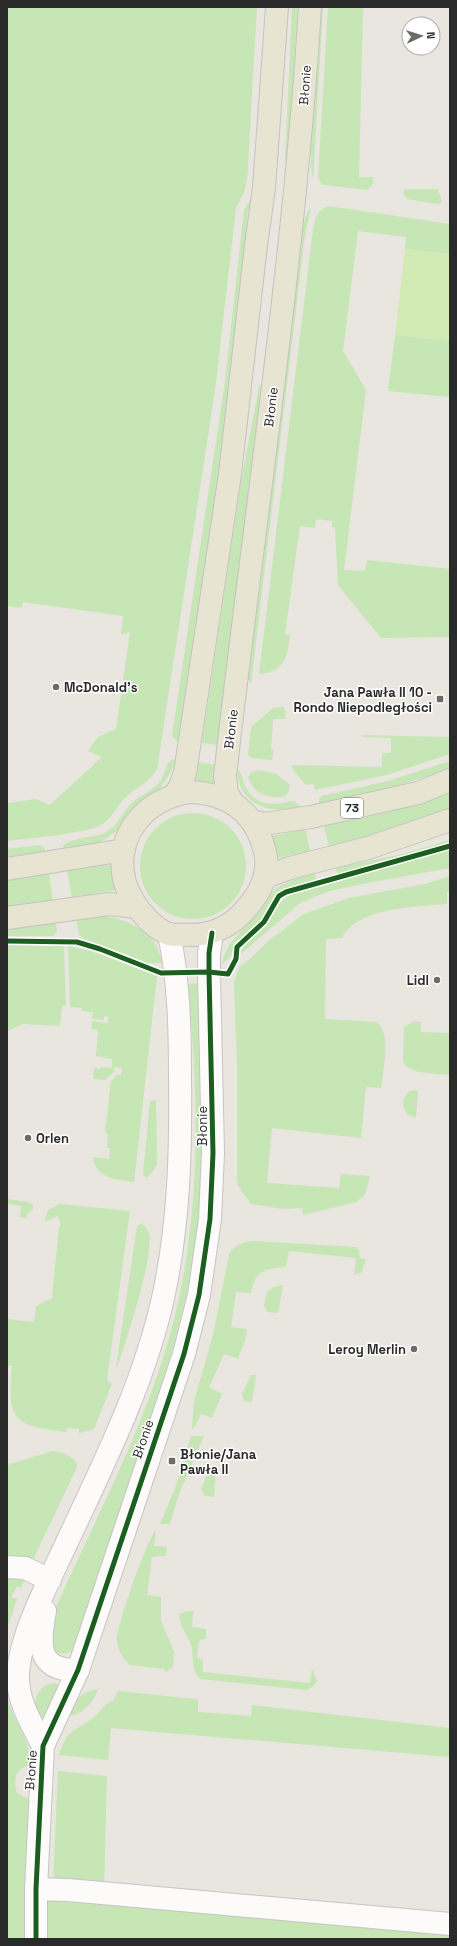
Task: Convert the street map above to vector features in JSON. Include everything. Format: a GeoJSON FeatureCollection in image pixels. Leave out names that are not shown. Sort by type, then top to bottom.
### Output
{"type":"FeatureCollection","features":[{"type":"Feature","properties":{"kind":"main road"},"geometry":{"type":"LineString","coordinates":[[174,795],[180,787],[185,773],[230,474],[256,245],[264,188],[277,7]]}},
{"type":"Feature","properties":{"kind":"main road","name":"Błonie"},"geometry":{"type":"LineString","coordinates":[[234,804],[227,794],[225,776],[279,341],[300,139],[310,7]]}},
{"type":"Feature","properties":{"kind":"main road","name":"73"},"geometry":{"type":"LineString","coordinates":[[252,821],[264,824],[311,817],[418,793],[450,780]]}},
{"type":"Feature","properties":{"kind":"main road"},"geometry":{"type":"LineString","coordinates":[[189,792],[205,792],[234,804],[252,821],[262,838],[266,857],[265,877],[256,897],[240,917],[212,933],[199,935],[169,934],[143,914],[137,907],[125,884],[122,867],[124,850],[130,831],[141,815],[156,803],[174,795],[189,792]]}},
{"type":"Feature","properties":{"kind":"main road"},"geometry":{"type":"LineString","coordinates":[[265,877],[290,868],[368,848],[450,820]]}},
{"type":"Feature","properties":{"kind":"main road"},"geometry":{"type":"LineString","coordinates":[[7,870],[124,850]]}},
{"type":"Feature","properties":{"kind":"main road"},"geometry":{"type":"LineString","coordinates":[[7,918],[109,904],[137,907]]}},
{"type":"Feature","properties":{"kind":"street","name":"Błonie"},"geometry":{"type":"LineString","coordinates":[[36,1939],[36,1889],[43,1746],[78,1670],[184,1354],[199,1294],[206,1253],[212,1190],[213,1108],[209,972],[212,933]]}},
{"type":"Feature","properties":{"kind":"street","name":"Błonie"},"geometry":{"type":"LineString","coordinates":[[43,1746],[24,1707],[18,1677],[22,1650],[33,1619],[111,1447],[142,1374],[154,1334],[170,1266],[178,1205],[181,1117],[179,1016],[176,972],[169,934]]}},
{"type":"Feature","properties":{"kind":"street"},"geometry":{"type":"LineString","coordinates":[[7,1567],[25,1568],[50,1580],[42,1631],[45,1657],[52,1666],[64,1670],[78,1670]]}},
{"type":"Feature","properties":{"kind":"street"},"geometry":{"type":"LineString","coordinates":[[36,1889],[68,1890],[375,1919],[450,1924]]}},
{"type":"Feature","properties":{"kind":"green space"},"geometry":{"type":"Polygon","coordinates":[[[7,7],[257,7],[247,181],[244,192],[236,208],[215,390],[157,770],[147,781],[127,796],[110,818],[103,824],[71,833],[7,841],[7,803],[36,799],[50,805],[102,757],[88,751],[98,737],[116,729],[130,632],[121,635],[123,616],[23,602],[22,608],[8,606],[7,610],[7,7]]]}},
{"type":"Feature","properties":{"kind":"green space"},"geometry":{"type":"Polygon","coordinates":[[[292,7],[297,7],[297,23],[288,163],[286,164],[285,160],[292,7]]]}},
{"type":"Feature","properties":{"kind":"green space"},"geometry":{"type":"Polygon","coordinates":[[[319,7],[323,7],[313,180],[311,168],[311,147],[319,7]]]}},
{"type":"Feature","properties":{"kind":"green space"},"geometry":{"type":"Polygon","coordinates":[[[328,7],[363,7],[359,177],[372,177],[373,184],[367,190],[324,185],[321,184],[318,177],[328,7]]]}},
{"type":"Feature","properties":{"kind":"green space"},"geometry":{"type":"Polygon","coordinates":[[[405,189],[438,189],[442,202],[439,204],[450,206],[407,199],[403,193],[405,189]]]}},
{"type":"Feature","properties":{"kind":"green space"},"geometry":{"type":"Polygon","coordinates":[[[255,193],[255,199],[248,211],[221,464],[179,741],[177,741],[172,736],[225,381],[244,210],[255,193]]]}},
{"type":"Feature","properties":{"kind":"green space"},"geometry":{"type":"Polygon","coordinates":[[[328,206],[450,224],[450,254],[405,249],[406,237],[358,231],[343,351],[366,390],[344,570],[365,571],[367,560],[450,569],[450,637],[381,638],[338,585],[335,528],[332,527],[332,521],[316,519],[315,528],[300,526],[285,634],[290,635],[286,656],[279,667],[267,673],[259,674],[313,229],[319,213],[328,206]]]}},
{"type":"Feature","properties":{"kind":"green space"},"geometry":{"type":"Polygon","coordinates":[[[311,207],[305,235],[251,684],[248,679],[290,346],[299,250],[304,224],[311,207]]]}},
{"type":"Feature","properties":{"kind":"green space"},"geometry":{"type":"Polygon","coordinates":[[[405,249],[450,254],[450,341],[395,335],[405,249]]]}},
{"type":"Feature","properties":{"kind":"green space"},"geometry":{"type":"Polygon","coordinates":[[[395,335],[450,341],[450,397],[388,391],[395,335]]]}},
{"type":"Feature","properties":{"kind":"green space"},"geometry":{"type":"Polygon","coordinates":[[[259,386],[261,386],[258,418],[217,745],[202,743],[241,482],[259,386]]]}},
{"type":"Feature","properties":{"kind":"green space"},"geometry":{"type":"Polygon","coordinates":[[[283,707],[285,710],[285,719],[273,719],[271,750],[274,750],[272,760],[252,758],[248,755],[251,727],[273,708],[283,707]]]}},
{"type":"Feature","properties":{"kind":"green space"},"geometry":{"type":"Polygon","coordinates":[[[362,735],[450,737],[450,754],[387,775],[315,790],[314,784],[306,785],[293,770],[292,765],[382,767],[382,753],[391,753],[391,738],[362,737],[362,735]]]}},
{"type":"Feature","properties":{"kind":"green space"},"geometry":{"type":"Polygon","coordinates":[[[172,759],[176,760],[172,770],[157,793],[125,825],[100,842],[85,847],[64,850],[63,846],[73,840],[99,835],[111,829],[133,802],[159,783],[172,759]]]}},
{"type":"Feature","properties":{"kind":"green space"},"geometry":{"type":"Polygon","coordinates":[[[450,761],[450,769],[374,793],[319,803],[319,799],[322,796],[388,781],[450,761]]]}},
{"type":"Feature","properties":{"kind":"green space"},"geometry":{"type":"Polygon","coordinates":[[[198,762],[215,765],[212,788],[195,786],[198,762]]]}},
{"type":"Feature","properties":{"kind":"green space"},"geometry":{"type":"Polygon","coordinates":[[[237,769],[239,770],[245,786],[250,793],[260,801],[272,804],[294,801],[301,807],[278,810],[268,808],[249,799],[243,791],[239,781],[237,769]]]}},
{"type":"Feature","properties":{"kind":"green space"},"geometry":{"type":"Polygon","coordinates":[[[258,770],[276,774],[289,784],[288,793],[281,797],[271,797],[257,791],[248,778],[251,773],[258,770]]]}},
{"type":"Feature","properties":{"kind":"green space"},"geometry":{"type":"Polygon","coordinates":[[[450,793],[450,809],[381,833],[329,847],[324,826],[389,812],[450,793]]]}},
{"type":"Feature","properties":{"kind":"green space"},"geometry":{"type":"Polygon","coordinates":[[[193,813],[213,817],[230,829],[242,846],[246,866],[242,886],[230,903],[213,915],[193,919],[173,915],[156,903],[144,886],[140,866],[144,846],[156,829],[173,817],[193,813]]]}},
{"type":"Feature","properties":{"kind":"green space"},"geometry":{"type":"Polygon","coordinates":[[[305,829],[310,851],[274,859],[268,837],[305,829]]]}},
{"type":"Feature","properties":{"kind":"green space"},"geometry":{"type":"Polygon","coordinates":[[[450,840],[450,842],[447,843],[338,874],[335,868],[402,854],[450,840]]]}},
{"type":"Feature","properties":{"kind":"green space"},"geometry":{"type":"Polygon","coordinates":[[[39,845],[45,848],[45,852],[7,857],[7,849],[39,845]]]}},
{"type":"Feature","properties":{"kind":"green space"},"geometry":{"type":"Polygon","coordinates":[[[450,850],[450,868],[330,891],[299,904],[241,954],[243,946],[263,928],[280,903],[288,896],[450,850]]]}},
{"type":"Feature","properties":{"kind":"green space"},"geometry":{"type":"Polygon","coordinates":[[[112,865],[116,890],[72,897],[67,870],[112,865]]]}},
{"type":"Feature","properties":{"kind":"green space"},"geometry":{"type":"Polygon","coordinates":[[[315,872],[316,878],[313,881],[280,891],[257,925],[235,945],[230,957],[222,964],[227,949],[231,943],[255,916],[275,889],[295,879],[315,872]]]}},
{"type":"Feature","properties":{"kind":"green space"},"geometry":{"type":"Polygon","coordinates":[[[49,873],[53,901],[7,907],[7,879],[49,873]]]}},
{"type":"Feature","properties":{"kind":"green space"},"geometry":{"type":"Polygon","coordinates":[[[450,876],[450,892],[447,892],[447,904],[388,910],[374,914],[360,920],[350,928],[342,938],[326,939],[325,1019],[376,1022],[381,1026],[384,1033],[385,1062],[381,1088],[366,1087],[361,1138],[272,1128],[267,1183],[339,1188],[341,1174],[370,1176],[365,1195],[356,1202],[303,1215],[302,1208],[283,1209],[251,1204],[238,1186],[237,1180],[237,1065],[234,983],[239,967],[250,959],[267,942],[304,914],[349,898],[425,884],[450,876]]]}},
{"type":"Feature","properties":{"kind":"green space"},"geometry":{"type":"Polygon","coordinates":[[[101,916],[111,917],[131,924],[148,935],[155,943],[162,963],[147,963],[83,938],[79,935],[76,919],[101,916]]]}},
{"type":"Feature","properties":{"kind":"green space"},"geometry":{"type":"Polygon","coordinates":[[[55,921],[57,931],[53,936],[7,936],[7,928],[55,921]]]}},
{"type":"Feature","properties":{"kind":"green space"},"geometry":{"type":"Polygon","coordinates":[[[7,945],[64,946],[66,1006],[62,1006],[60,1026],[23,1024],[7,1031],[7,945]]]}},
{"type":"Feature","properties":{"kind":"green space"},"geometry":{"type":"Polygon","coordinates":[[[68,946],[91,951],[157,976],[134,1182],[114,1179],[103,1174],[98,1170],[93,1157],[109,1159],[110,1148],[107,1148],[108,1134],[105,1133],[111,1081],[117,1075],[121,1075],[122,1068],[114,1067],[114,1072],[105,1080],[93,1079],[94,1068],[112,1068],[112,1059],[96,1056],[98,1030],[91,1029],[92,1021],[108,1023],[108,1017],[104,1016],[104,1020],[92,1019],[93,1012],[82,1011],[82,1008],[70,1007],[68,946]]]}},
{"type":"Feature","properties":{"kind":"green space"},"geometry":{"type":"Polygon","coordinates":[[[199,983],[203,1154],[199,1222],[184,1306],[162,1382],[74,1650],[63,1654],[53,1649],[50,1626],[53,1614],[116,1478],[145,1409],[169,1338],[180,1294],[192,1206],[195,1162],[196,1118],[192,1029],[188,984],[199,983]]]}},
{"type":"Feature","properties":{"kind":"green space"},"geometry":{"type":"Polygon","coordinates":[[[414,1021],[421,1022],[421,1032],[450,1033],[450,1075],[418,1071],[407,1066],[403,1062],[404,1027],[414,1021]]]}},
{"type":"Feature","properties":{"kind":"green space"},"geometry":{"type":"Polygon","coordinates":[[[413,1090],[418,1091],[416,1118],[407,1114],[403,1106],[405,1096],[413,1090]]]}},
{"type":"Feature","properties":{"kind":"green space"},"geometry":{"type":"Polygon","coordinates":[[[156,1100],[157,1164],[152,1173],[146,1178],[143,1174],[150,1101],[156,1100]]]}},
{"type":"Feature","properties":{"kind":"green space"},"geometry":{"type":"Polygon","coordinates":[[[7,1199],[29,1202],[33,1205],[33,1209],[27,1214],[27,1218],[20,1217],[21,1206],[7,1204],[7,1199]]]}},
{"type":"Feature","properties":{"kind":"green space"},"geometry":{"type":"Polygon","coordinates":[[[60,1204],[130,1211],[107,1380],[112,1384],[94,1429],[79,1433],[79,1429],[67,1428],[66,1432],[34,1427],[24,1423],[17,1417],[13,1409],[11,1398],[12,1366],[7,1366],[7,1319],[34,1322],[36,1306],[52,1298],[59,1227],[61,1226],[58,1216],[44,1222],[48,1210],[60,1204]]]}},
{"type":"Feature","properties":{"kind":"green space"},"geometry":{"type":"Polygon","coordinates":[[[142,1223],[149,1233],[150,1244],[148,1260],[144,1279],[117,1368],[137,1226],[142,1223]]]}},
{"type":"Feature","properties":{"kind":"green space"},"geometry":{"type":"Polygon","coordinates":[[[252,1241],[356,1247],[359,1250],[360,1258],[366,1259],[362,1272],[354,1275],[356,1258],[289,1251],[286,1267],[262,1272],[255,1280],[251,1293],[236,1292],[231,1327],[247,1329],[245,1340],[238,1359],[224,1354],[209,1387],[222,1394],[212,1418],[201,1414],[195,1427],[192,1428],[194,1401],[213,1335],[229,1254],[236,1246],[252,1241]]]}},
{"type":"Feature","properties":{"kind":"green space"},"geometry":{"type":"Polygon","coordinates":[[[283,1285],[278,1313],[267,1312],[264,1305],[267,1292],[274,1287],[283,1285]]]}},
{"type":"Feature","properties":{"kind":"green space"},"geometry":{"type":"Polygon","coordinates":[[[251,1375],[256,1375],[252,1402],[244,1401],[242,1394],[251,1375]]]}},
{"type":"Feature","properties":{"kind":"green space"},"geometry":{"type":"Polygon","coordinates":[[[191,1436],[204,1436],[179,1494],[170,1524],[160,1524],[176,1486],[191,1436]]]}},
{"type":"Feature","properties":{"kind":"green space"},"geometry":{"type":"Polygon","coordinates":[[[53,1451],[61,1452],[70,1456],[77,1464],[77,1467],[32,1562],[7,1560],[7,1465],[53,1451]]]}},
{"type":"Feature","properties":{"kind":"green space"},"geometry":{"type":"Polygon","coordinates":[[[216,1468],[214,1497],[205,1496],[201,1489],[209,1470],[216,1468]]]}},
{"type":"Feature","properties":{"kind":"green space"},"geometry":{"type":"Polygon","coordinates":[[[156,1530],[154,1546],[167,1547],[166,1556],[152,1557],[147,1595],[161,1597],[161,1621],[174,1652],[173,1667],[166,1672],[164,1669],[130,1665],[121,1653],[117,1639],[118,1631],[133,1583],[146,1549],[156,1530]]]}},
{"type":"Feature","properties":{"kind":"green space"},"geometry":{"type":"Polygon","coordinates":[[[7,1573],[27,1573],[21,1588],[17,1586],[11,1597],[17,1599],[7,1629],[7,1573]]]}},
{"type":"Feature","properties":{"kind":"green space"},"geometry":{"type":"Polygon","coordinates":[[[187,1611],[193,1611],[192,1627],[206,1629],[206,1638],[199,1641],[197,1657],[203,1660],[203,1672],[310,1683],[312,1669],[317,1681],[313,1687],[306,1690],[200,1679],[194,1669],[191,1645],[179,1619],[179,1614],[187,1611]]]}},
{"type":"Feature","properties":{"kind":"green space"},"geometry":{"type":"Polygon","coordinates":[[[55,1683],[59,1686],[45,1717],[42,1717],[36,1707],[36,1696],[43,1687],[55,1683]]]}},
{"type":"Feature","properties":{"kind":"green space"},"geometry":{"type":"Polygon","coordinates":[[[98,1689],[91,1703],[87,1707],[78,1713],[68,1715],[73,1705],[79,1698],[87,1692],[98,1689]]]}},
{"type":"Feature","properties":{"kind":"green space"},"geometry":{"type":"Polygon","coordinates":[[[118,1691],[195,1699],[198,1701],[198,1712],[251,1716],[252,1705],[450,1728],[450,1757],[111,1728],[108,1760],[59,1755],[65,1740],[69,1735],[97,1715],[105,1705],[113,1701],[118,1691]]]}},
{"type":"Feature","properties":{"kind":"green space"},"geometry":{"type":"Polygon","coordinates":[[[7,1697],[28,1746],[31,1766],[18,1771],[15,1779],[17,1793],[29,1799],[31,1803],[29,1939],[7,1939],[7,1697]]]}},
{"type":"Feature","properties":{"kind":"green space"},"geometry":{"type":"Polygon","coordinates":[[[58,1771],[107,1776],[104,1889],[53,1884],[58,1771]]]}},
{"type":"Feature","properties":{"kind":"green space"},"geometry":{"type":"Polygon","coordinates":[[[51,1895],[450,1927],[450,1939],[39,1939],[43,1904],[51,1895]]]}},
{"type":"Feature","properties":{"kind":"cycle path"},"geometry":{"type":"LineString","coordinates":[[7,941],[77,942],[100,949],[161,973],[209,972],[228,974],[236,959],[237,947],[264,922],[279,896],[286,892],[450,846]]}},
{"type":"Feature","properties":{"kind":"cycle path"},"geometry":{"type":"LineString","coordinates":[[36,1939],[36,1889],[43,1746],[78,1670],[184,1354],[199,1295],[210,1219],[213,1153],[209,972],[209,953],[212,933]]}},
{"type":"Feature","properties":{"kind":"place","name":"McDonald's"},"geometry":{"type":"Point","coordinates":[56,687]}},
{"type":"Feature","properties":{"kind":"place","name":"Jana Pawła II 10 - Rondo Niepodległości"},"geometry":{"type":"Point","coordinates":[440,699]}},
{"type":"Feature","properties":{"kind":"place","name":"Lidl"},"geometry":{"type":"Point","coordinates":[437,980]}},
{"type":"Feature","properties":{"kind":"place","name":"Orlen"},"geometry":{"type":"Point","coordinates":[28,1138]}},
{"type":"Feature","properties":{"kind":"place","name":"Leroy Merlin"},"geometry":{"type":"Point","coordinates":[414,1349]}},
{"type":"Feature","properties":{"kind":"place","name":"Błonie/Jana Pawła II"},"geometry":{"type":"Point","coordinates":[172,1461]}}]}
